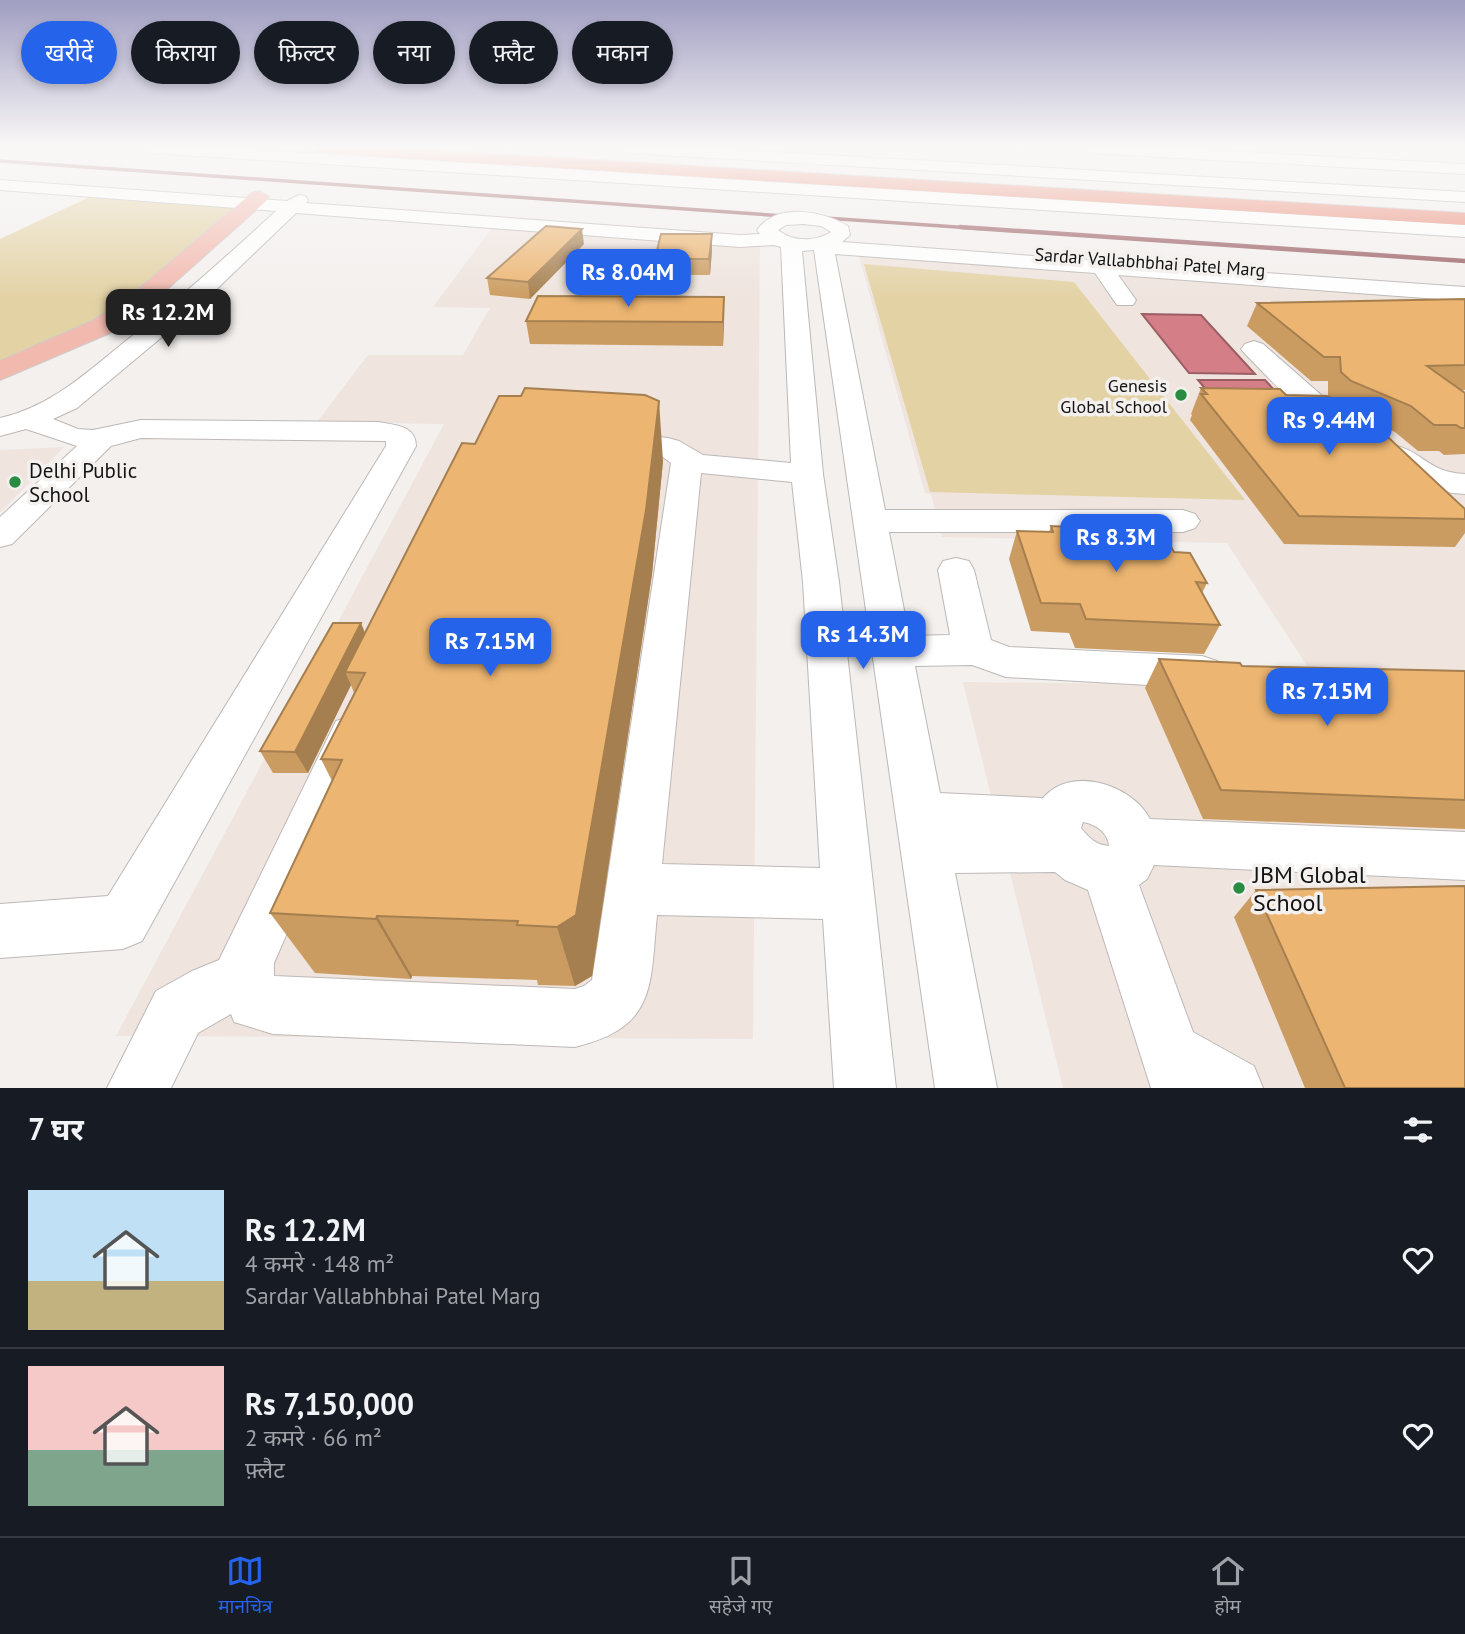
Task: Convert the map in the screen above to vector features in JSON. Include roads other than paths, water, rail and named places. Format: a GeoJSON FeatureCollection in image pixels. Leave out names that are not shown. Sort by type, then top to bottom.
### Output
{"type":"FeatureCollection","features":[{"type":"Feature","properties":{"kind":"highway"},"geometry":{"type":"LineString","coordinates":[[966,200],[987,199]]}},
{"type":"Feature","properties":{"kind":"highway"},"geometry":{"type":"LineString","coordinates":[[1145,199],[1465,219]]}},
{"type":"Feature","properties":{"kind":"highway"},"geometry":{"type":"LineString","coordinates":[[1297,199],[1465,209]]}},
{"type":"Feature","properties":{"kind":"main road"},"geometry":{"type":"LineString","coordinates":[[0,371],[101,327],[138,303],[249,199]]}},
{"type":"Feature","properties":{"kind":"street","name":"Sardar Vallabhbhai Patel Marg"},"geometry":{"type":"LineString","coordinates":[[283,199],[295,203],[505,219],[1215,256]]}},
{"type":"Feature","properties":{"kind":"street"},"geometry":{"type":"LineString","coordinates":[[389,199],[690,219]]}},
{"type":"Feature","properties":{"kind":"street"},"geometry":{"type":"LineString","coordinates":[[805,199],[807,474],[821,582],[865,1088]]}},
{"type":"Feature","properties":{"kind":"street"},"geometry":{"type":"LineString","coordinates":[[825,199],[818,205],[805,234],[870,521],[966,1088]]}},
{"type":"Feature","properties":{"kind":"street"},"geometry":{"type":"LineString","coordinates":[[946,199],[1465,231]]}},
{"type":"Feature","properties":{"kind":"street"},"geometry":{"type":"LineString","coordinates":[[14,424],[51,411],[77,394],[191,301],[295,203]]}},
{"type":"Feature","properties":{"kind":"street","name":"Sardar Vallabhbhai Patel Marg"},"geometry":{"type":"LineString","coordinates":[[744,222],[805,234],[1103,268],[1465,285]]}},
{"type":"Feature","properties":{"kind":"street"},"geometry":{"type":"LineString","coordinates":[[1066,275],[1103,268],[1465,294]]}},
{"type":"Feature","properties":{"kind":"street"},"geometry":{"type":"LineString","coordinates":[[1103,268],[1125,300]]}},
{"type":"Feature","properties":{"kind":"street"},"geometry":{"type":"LineString","coordinates":[[1103,268],[1465,306]]}},
{"type":"Feature","properties":{"kind":"street"},"geometry":{"type":"LineString","coordinates":[[1254,349],[1326,414],[1369,434],[1418,473],[1440,483],[1465,484]]}},
{"type":"Feature","properties":{"kind":"street"},"geometry":{"type":"LineString","coordinates":[[0,932],[123,922],[401,446],[401,439],[396,434],[378,431],[141,429],[102,439],[79,439],[14,424]]}},
{"type":"Feature","properties":{"kind":"street"},"geometry":{"type":"LineString","coordinates":[[575,438],[653,443],[668,447],[687,460],[711,465],[807,474]]}},
{"type":"Feature","properties":{"kind":"street"},"geometry":{"type":"LineString","coordinates":[[0,536],[102,439]]}},
{"type":"Feature","properties":{"kind":"street"},"geometry":{"type":"LineString","coordinates":[[368,699],[246,962],[245,982],[255,1001],[273,1005],[575,1018],[599,1013],[614,1001],[621,988],[687,460]]}},
{"type":"Feature","properties":{"kind":"street"},"geometry":{"type":"LineString","coordinates":[[870,521],[1183,521]]}},
{"type":"Feature","properties":{"kind":"street"},"geometry":{"type":"LineString","coordinates":[[956,570],[975,650]]}},
{"type":"Feature","properties":{"kind":"street"},"geometry":{"type":"LineString","coordinates":[[891,651],[975,650],[1006,662],[1238,674]]}},
{"type":"Feature","properties":{"kind":"street"},"geometry":{"type":"LineString","coordinates":[[922,832],[1091,845],[1465,856]]}},
{"type":"Feature","properties":{"kind":"street"},"geometry":{"type":"LineString","coordinates":[[1091,845],[1176,1071],[1232,1088]]}},
{"type":"Feature","properties":{"kind":"street"},"geometry":{"type":"LineString","coordinates":[[634,889],[848,894]]}},
{"type":"Feature","properties":{"kind":"street"},"geometry":{"type":"LineString","coordinates":[[138,1088],[177,1012],[212,991],[245,982]]}},
{"type":"Feature","properties":{"kind":"waterway"},"geometry":{"type":"LineString","coordinates":[[539,199],[785,216]]}},
{"type":"Feature","properties":{"kind":"waterway"},"geometry":{"type":"LineString","coordinates":[[825,218],[986,229]]}},
{"type":"Feature","properties":{"kind":"waterway"},"geometry":{"type":"LineString","coordinates":[[960,227],[1465,261]]}},
{"type":"Feature","properties":{"kind":"place","name":"Genesis Global School"},"geometry":{"type":"Point","coordinates":[1181,395]}},
{"type":"Feature","properties":{"kind":"place","name":"Delhi Public School"},"geometry":{"type":"Point","coordinates":[15,482]}},
{"type":"Feature","properties":{"kind":"place","name":"JBM Global School"},"geometry":{"type":"Point","coordinates":[1239,888]}}]}
